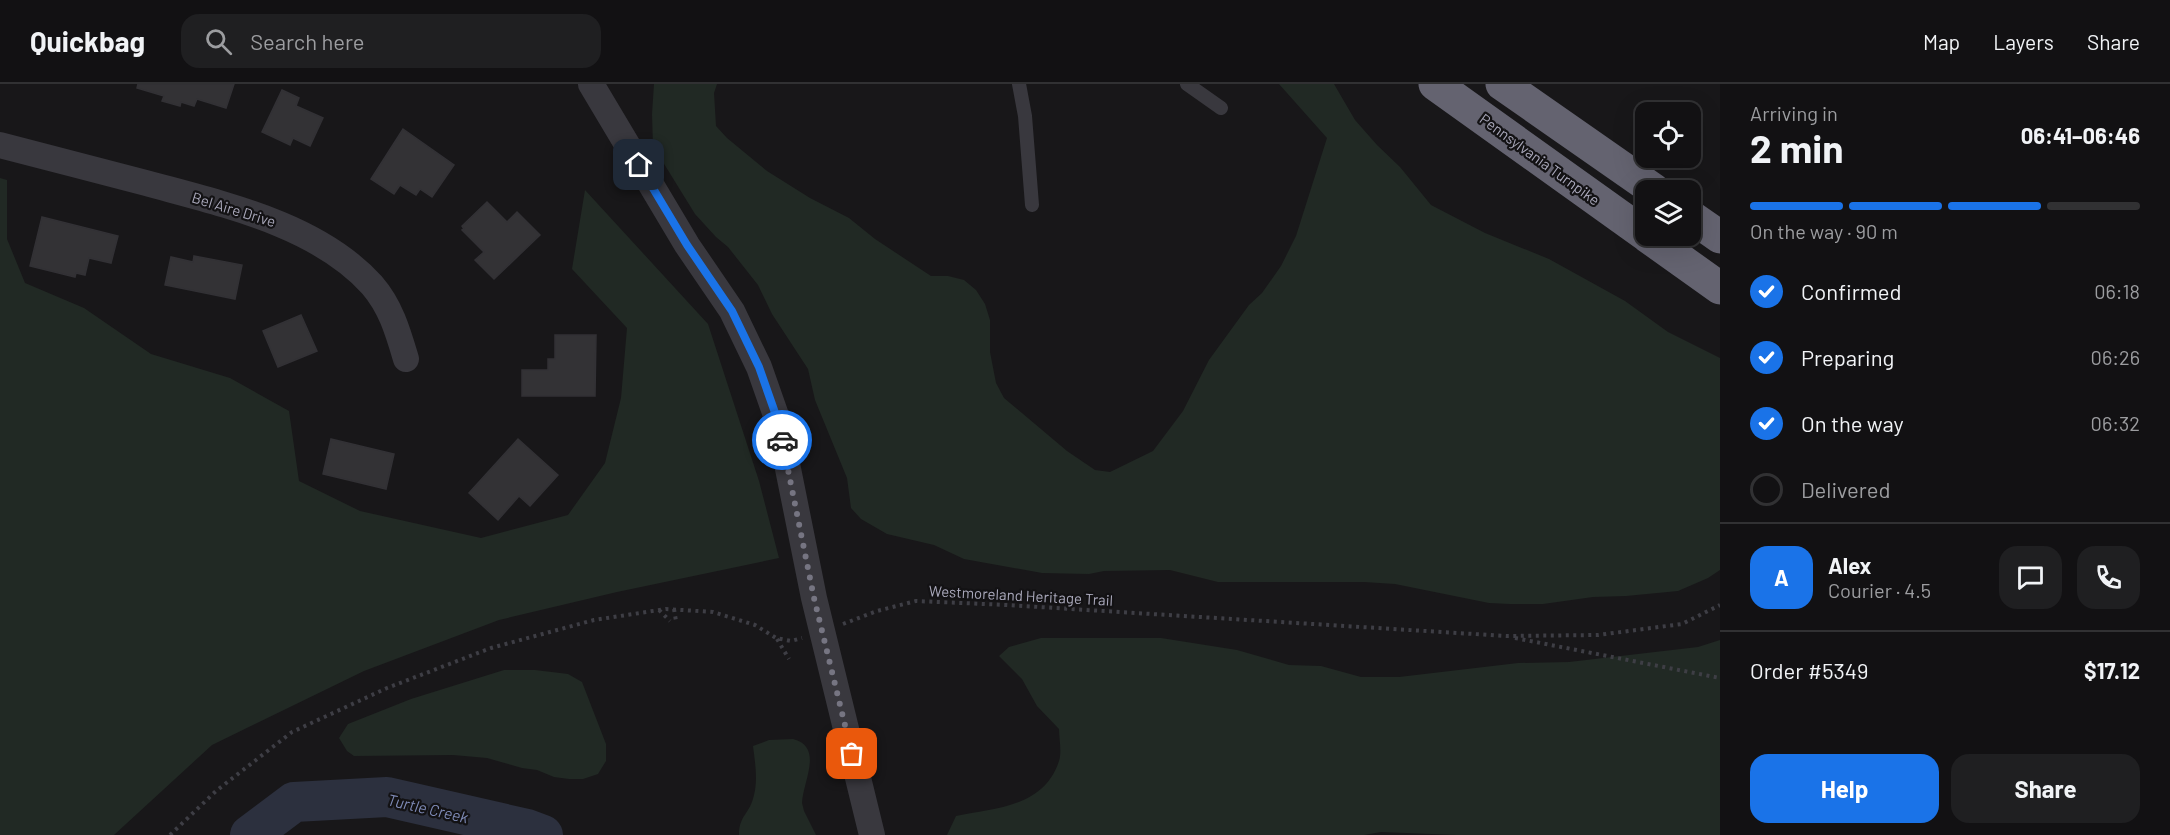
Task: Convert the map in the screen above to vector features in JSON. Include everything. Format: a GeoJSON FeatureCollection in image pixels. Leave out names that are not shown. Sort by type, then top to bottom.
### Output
{"type":"FeatureCollection","features":[{"type":"Feature","properties":{"kind":"highway","name":"Pennsylvania Turnpike"},"geometry":{"type":"LineString","coordinates":[[1435,84],[1635,227]]}},
{"type":"Feature","properties":{"kind":"highway"},"geometry":{"type":"LineString","coordinates":[[1502,84],[1639,180]]}},
{"type":"Feature","properties":{"kind":"highway"},"geometry":{"type":"LineString","coordinates":[[1701,224],[1720,237]]}},
{"type":"Feature","properties":{"kind":"highway","name":"Pennsylvania Turnpike"},"geometry":{"type":"LineString","coordinates":[[1661,246],[1720,288]]}},
{"type":"Feature","properties":{"kind":"street"},"geometry":{"type":"LineString","coordinates":[[591,84],[687,245],[732,311],[759,367],[779,424],[822,632],[872,835]]}},
{"type":"Feature","properties":{"kind":"street","name":"Bel Aire Drive"},"geometry":{"type":"LineString","coordinates":[[0,145],[208,200],[280,223],[342,258],[372,285],[392,315],[406,359]]}},
{"type":"Feature","properties":{"kind":"lane"},"geometry":{"type":"LineString","coordinates":[[1019,84],[1025,116],[1032,205]]}},
{"type":"Feature","properties":{"kind":"lane"},"geometry":{"type":"LineString","coordinates":[[1187,84],[1221,108]]}},
{"type":"Feature","properties":{"kind":"path","name":"Westmoreland Heritage Trail"},"geometry":{"type":"LineString","coordinates":[[776,638],[791,641],[822,632],[877,610],[916,601],[1506,636],[1598,635],[1682,624],[1720,605]]}},
{"type":"Feature","properties":{"kind":"path"},"geometry":{"type":"LineString","coordinates":[[674,609],[676,621]]}},
{"type":"Feature","properties":{"kind":"path"},"geometry":{"type":"LineString","coordinates":[[170,835],[216,791],[292,732],[387,688],[491,648],[594,620],[674,609],[713,612],[755,625],[776,638],[789,659]]}},
{"type":"Feature","properties":{"kind":"path"},"geometry":{"type":"LineString","coordinates":[[659,610],[669,621]]}},
{"type":"Feature","properties":{"kind":"path"},"geometry":{"type":"LineString","coordinates":[[1506,636],[1720,678]]}},
{"type":"Feature","properties":{"kind":"shaded area"},"geometry":{"type":"Polygon","coordinates":[[[654,84],[717,84],[714,93],[716,126],[767,171],[810,198],[849,218],[875,239],[931,276],[948,276],[964,280],[976,290],[985,304],[990,320],[990,352],[996,383],[1004,398],[1067,451],[1095,470],[1110,472],[1153,451],[1183,411],[1209,360],[1281,266],[1296,236],[1327,138],[1279,84],[1334,84],[1355,120],[1400,167],[1431,205],[1485,233],[1549,259],[1625,301],[1668,332],[1720,358],[1720,570],[1678,591],[1593,597],[1543,604],[1510,604],[1489,603],[1395,584],[1218,582],[1170,570],[1104,571],[1089,574],[1042,573],[964,559],[934,545],[887,534],[861,519],[851,508],[847,478],[815,400],[808,369],[772,314],[758,285],[728,247],[695,214],[653,146],[654,84]]]}},
{"type":"Feature","properties":{"kind":"shaded area"},"geometry":{"type":"Polygon","coordinates":[[[0,178],[7,180],[7,239],[25,283],[84,308],[151,354],[230,378],[289,411],[299,481],[360,511],[481,538],[568,515],[605,463],[621,398],[627,328],[572,269],[585,190],[708,324],[759,481],[779,558],[617,592],[499,620],[364,671],[212,745],[114,835],[0,835],[0,178]]]}},
{"type":"Feature","properties":{"kind":"shaded area"},"geometry":{"type":"Polygon","coordinates":[[[1041,638],[1161,638],[1237,650],[1289,665],[1321,666],[1361,677],[1399,677],[1518,663],[1569,662],[1698,647],[1720,640],[1720,835],[1456,835],[1381,832],[1364,835],[947,835],[956,816],[1017,803],[1042,788],[1052,776],[1060,757],[1059,729],[1037,706],[1022,679],[999,656],[1009,647],[1041,638]]]}},
{"type":"Feature","properties":{"kind":"shaded area"},"geometry":{"type":"Polygon","coordinates":[[[504,670],[535,670],[568,674],[582,682],[606,744],[606,761],[598,774],[583,779],[569,779],[487,758],[453,755],[354,756],[347,751],[339,738],[348,724],[411,699],[504,670]]]}},
{"type":"Feature","properties":{"kind":"shaded area"},"geometry":{"type":"Polygon","coordinates":[[[793,739],[808,749],[810,757],[802,803],[816,835],[739,835],[739,828],[755,789],[756,770],[753,746],[769,740],[793,739]]]}},
{"type":"Feature","properties":{"kind":"building"},"geometry":{"type":"Polygon","coordinates":[[[138,84],[234,84],[226,108],[197,99],[194,106],[181,102],[180,106],[162,101],[164,96],[137,88],[138,84]]]}},
{"type":"Feature","properties":{"kind":"building"},"geometry":{"type":"Polygon","coordinates":[[[282,90],[299,98],[296,106],[323,118],[310,146],[293,138],[290,145],[262,132],[282,90]]]}},
{"type":"Feature","properties":{"kind":"building"},"geometry":{"type":"Polygon","coordinates":[[[403,129],[454,165],[432,197],[420,189],[416,195],[400,185],[394,194],[371,179],[403,129]]]}},
{"type":"Feature","properties":{"kind":"building"},"geometry":{"type":"Polygon","coordinates":[[[487,202],[507,222],[517,212],[540,235],[494,279],[475,260],[484,252],[462,230],[464,229],[462,226],[487,202]]]}},
{"type":"Feature","properties":{"kind":"building"},"geometry":{"type":"Polygon","coordinates":[[[42,217],[118,236],[111,263],[89,258],[85,275],[76,273],[75,277],[30,266],[42,217]]]}},
{"type":"Feature","properties":{"kind":"building"},"geometry":{"type":"Polygon","coordinates":[[[194,256],[242,265],[235,299],[165,285],[171,257],[193,262],[194,256]]]}},
{"type":"Feature","properties":{"kind":"building"},"geometry":{"type":"Polygon","coordinates":[[[301,315],[317,351],[278,367],[263,331],[301,315]]]}},
{"type":"Feature","properties":{"kind":"building"},"geometry":{"type":"Polygon","coordinates":[[[555,335],[596,335],[595,396],[522,396],[522,370],[548,370],[548,359],[555,359],[555,335]]]}},
{"type":"Feature","properties":{"kind":"building"},"geometry":{"type":"Polygon","coordinates":[[[331,439],[394,454],[386,489],[323,474],[331,439]]]}},
{"type":"Feature","properties":{"kind":"building"},"geometry":{"type":"Polygon","coordinates":[[[518,439],[558,475],[530,506],[519,496],[498,520],[469,493],[518,439]]]}},
{"type":"Feature","properties":{"kind":"waterway","name":"Turtle Creek"},"geometry":{"type":"LineString","coordinates":[[250,835],[294,802],[387,797],[527,829],[543,835]]}},
{"type":"Feature","properties":{"kind":"way so far"},"geometry":{"type":"LineString","coordinates":[[782,440],[814,598],[852,754]]}},
{"type":"Feature","properties":{"kind":"route"},"geometry":{"type":"LineString","coordinates":[[639,165],[687,245],[732,311],[759,367],[779,424],[782,440]]}}]}
